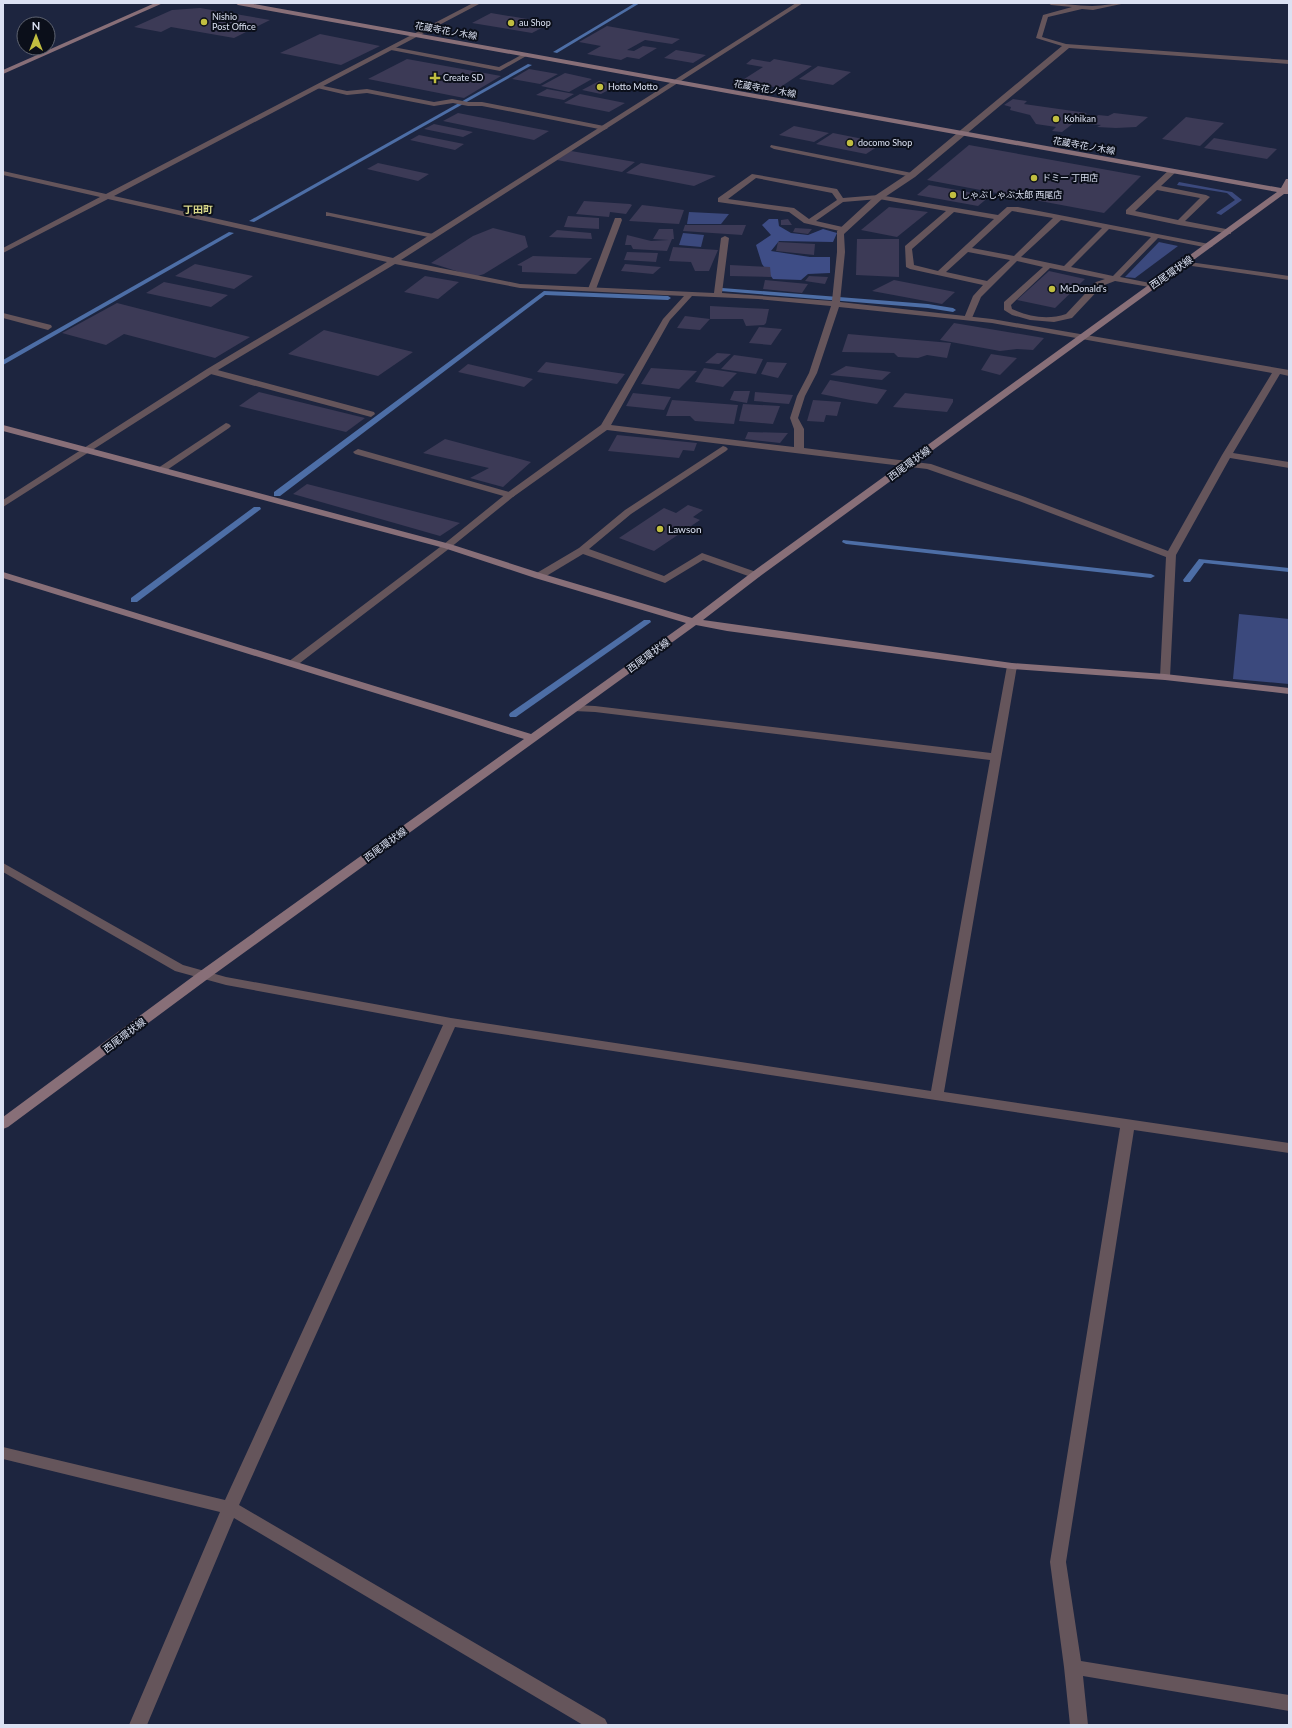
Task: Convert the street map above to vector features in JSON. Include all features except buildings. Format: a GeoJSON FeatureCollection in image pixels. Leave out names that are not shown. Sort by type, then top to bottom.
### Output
{"type":"FeatureCollection","features":[{"type":"Feature","properties":{"kind":"main road"},"geometry":{"type":"LineString","coordinates":[[3,72],[160,3]]}},
{"type":"Feature","properties":{"kind":"main road","name":"花蔵寺花ノ木線"},"geometry":{"type":"LineString","coordinates":[[238,3],[1286,192]]}},
{"type":"Feature","properties":{"kind":"main road","name":"西尾環状線"},"geometry":{"type":"LineString","coordinates":[[3,1124],[204,975],[694,622],[754,575],[1152,286],[1286,192],[1289,180]]}},
{"type":"Feature","properties":{"kind":"main road"},"geometry":{"type":"LineString","coordinates":[[3,428],[447,546],[539,576],[694,622],[727,628],[1012,666],[1165,677],[1289,691]]}},
{"type":"Feature","properties":{"kind":"main road"},"geometry":{"type":"LineString","coordinates":[[3,575],[532,738]]}},
{"type":"Feature","properties":{"kind":"street"},"geometry":{"type":"LineString","coordinates":[[3,251],[393,49],[478,3]]}},
{"type":"Feature","properties":{"kind":"street"},"geometry":{"type":"LineString","coordinates":[[5,502],[210,371],[394,261],[800,3]]}},
{"type":"Feature","properties":{"kind":"street"},"geometry":{"type":"LineString","coordinates":[[1050,3],[1093,8],[1123,3]]}},
{"type":"Feature","properties":{"kind":"street"},"geometry":{"type":"LineString","coordinates":[[1081,7],[1045,16],[1039,38],[1068,46],[1289,62]]}},
{"type":"Feature","properties":{"kind":"street"},"geometry":{"type":"LineString","coordinates":[[799,450],[799,428],[794,418],[801,396],[813,373],[837,299],[841,252],[840,233],[880,197],[912,175],[1068,46]]}},
{"type":"Feature","properties":{"kind":"street"},"geometry":{"type":"LineString","coordinates":[[393,49],[500,68],[525,55]]}},
{"type":"Feature","properties":{"kind":"street"},"geometry":{"type":"LineString","coordinates":[[319,87],[347,93],[367,91],[434,104],[447,104],[452,101],[468,104],[482,104],[604,128]]}},
{"type":"Feature","properties":{"kind":"street"},"geometry":{"type":"LineString","coordinates":[[774,147],[912,175]]}},
{"type":"Feature","properties":{"kind":"street"},"geometry":{"type":"LineString","coordinates":[[1173,171],[1129,212],[1228,232]]}},
{"type":"Feature","properties":{"kind":"street"},"geometry":{"type":"LineString","coordinates":[[3,173],[394,261],[520,286],[758,297],[837,299],[910,311],[968,318],[1289,373]]}},
{"type":"Feature","properties":{"kind":"street"},"geometry":{"type":"LineString","coordinates":[[841,200],[834,191],[755,176],[721,200],[792,210],[810,222],[844,230]]}},
{"type":"Feature","properties":{"kind":"street"},"geometry":{"type":"LineString","coordinates":[[1156,187],[1206,197],[1179,222]]}},
{"type":"Feature","properties":{"kind":"street"},"geometry":{"type":"LineString","coordinates":[[810,222],[841,200],[880,197],[1000,218]]}},
{"type":"Feature","properties":{"kind":"street"},"geometry":{"type":"LineString","coordinates":[[953,209],[908,248],[910,267],[989,284]]}},
{"type":"Feature","properties":{"kind":"street"},"geometry":{"type":"LineString","coordinates":[[940,274],[1010,209],[1208,246]]}},
{"type":"Feature","properties":{"kind":"street"},"geometry":{"type":"LineString","coordinates":[[329,214],[433,236]]}},
{"type":"Feature","properties":{"kind":"street"},"geometry":{"type":"LineString","coordinates":[[968,318],[978,296],[1059,217]]}},
{"type":"Feature","properties":{"kind":"street"},"geometry":{"type":"LineString","coordinates":[[592,290],[618,220]]}},
{"type":"Feature","properties":{"kind":"street"},"geometry":{"type":"LineString","coordinates":[[1066,268],[1107,227]]}},
{"type":"Feature","properties":{"kind":"street"},"geometry":{"type":"LineString","coordinates":[[1049,265],[1007,304],[1008,310],[1015,314],[1044,320],[1069,316],[1099,284],[1115,278],[1156,236]]}},
{"type":"Feature","properties":{"kind":"street"},"geometry":{"type":"LineString","coordinates":[[718,295],[725,238]]}},
{"type":"Feature","properties":{"kind":"street"},"geometry":{"type":"LineString","coordinates":[[967,249],[1152,286]]}},
{"type":"Feature","properties":{"kind":"street"},"geometry":{"type":"LineString","coordinates":[[1185,263],[1289,278]]}},
{"type":"Feature","properties":{"kind":"street"},"geometry":{"type":"LineString","coordinates":[[292,664],[447,546],[510,495],[605,427],[666,319],[690,294]]}},
{"type":"Feature","properties":{"kind":"street"},"geometry":{"type":"LineString","coordinates":[[3,315],[48,327]]}},
{"type":"Feature","properties":{"kind":"street"},"geometry":{"type":"LineString","coordinates":[[210,371],[371,414]]}},
{"type":"Feature","properties":{"kind":"street"},"geometry":{"type":"LineString","coordinates":[[1165,677],[1171,556],[1227,455],[1277,371]]}},
{"type":"Feature","properties":{"kind":"street"},"geometry":{"type":"LineString","coordinates":[[161,470],[226,426]]}},
{"type":"Feature","properties":{"kind":"street"},"geometry":{"type":"LineString","coordinates":[[605,427],[928,466],[1022,498],[1171,556]]}},
{"type":"Feature","properties":{"kind":"street"},"geometry":{"type":"LineString","coordinates":[[539,576],[582,550],[628,512],[723,449]]}},
{"type":"Feature","properties":{"kind":"street"},"geometry":{"type":"LineString","coordinates":[[358,452],[510,495]]}},
{"type":"Feature","properties":{"kind":"street"},"geometry":{"type":"LineString","coordinates":[[1227,455],[1289,465]]}},
{"type":"Feature","properties":{"kind":"street"},"geometry":{"type":"LineString","coordinates":[[582,550],[666,580],[702,556],[754,575]]}},
{"type":"Feature","properties":{"kind":"street"},"geometry":{"type":"LineString","coordinates":[[937,1096],[1012,666]]}},
{"type":"Feature","properties":{"kind":"street"},"geometry":{"type":"LineString","coordinates":[[574,708],[996,757]]}},
{"type":"Feature","properties":{"kind":"street"},"geometry":{"type":"LineString","coordinates":[[3,867],[179,968],[226,981],[452,1022],[1289,1148]]}},
{"type":"Feature","properties":{"kind":"street"},"geometry":{"type":"LineString","coordinates":[[138,1725],[230,1508],[452,1022]]}},
{"type":"Feature","properties":{"kind":"street"},"geometry":{"type":"LineString","coordinates":[[1080,1725],[1058,1562],[1128,1124]]}},
{"type":"Feature","properties":{"kind":"street"},"geometry":{"type":"LineString","coordinates":[[3,1453],[230,1508],[599,1725]]}},
{"type":"Feature","properties":{"kind":"street"},"geometry":{"type":"LineString","coordinates":[[1073,1667],[1289,1703]]}},
{"type":"Feature","properties":{"kind":"shaded area"},"geometry":{"type":"Polygon","coordinates":[[[1179,182],[1232,192],[1242,200],[1221,215],[1216,213],[1235,200],[1227,193],[1177,185],[1179,182]]]}},
{"type":"Feature","properties":{"kind":"shaded area"},"geometry":{"type":"Polygon","coordinates":[[[689,212],[729,214],[721,224],[687,224],[689,212]]]}},
{"type":"Feature","properties":{"kind":"shaded area"},"geometry":{"type":"Polygon","coordinates":[[[769,219],[778,219],[779,226],[791,233],[808,235],[823,229],[837,233],[833,242],[779,241],[771,251],[810,257],[830,257],[830,273],[808,274],[801,280],[773,279],[762,264],[756,245],[771,235],[762,225],[769,219]]]}},
{"type":"Feature","properties":{"kind":"shaded area"},"geometry":{"type":"Polygon","coordinates":[[[683,233],[704,235],[701,247],[679,245],[683,233]]]}},
{"type":"Feature","properties":{"kind":"shaded area"},"geometry":{"type":"Polygon","coordinates":[[[1159,242],[1178,246],[1135,278],[1125,277],[1159,242]]]}},
{"type":"Feature","properties":{"kind":"shaded area"},"geometry":{"type":"Polygon","coordinates":[[[1239,614],[1289,619],[1289,684],[1233,679],[1239,614]]]}},
{"type":"Feature","properties":{"kind":"waterway"},"geometry":{"type":"LineString","coordinates":[[555,52],[638,3]]}},
{"type":"Feature","properties":{"kind":"waterway"},"geometry":{"type":"LineString","coordinates":[[252,221],[530,65]]}},
{"type":"Feature","properties":{"kind":"waterway"},"geometry":{"type":"LineString","coordinates":[[3,363],[231,233]]}},
{"type":"Feature","properties":{"kind":"waterway"},"geometry":{"type":"LineString","coordinates":[[722,290],[928,306],[953,310]]}},
{"type":"Feature","properties":{"kind":"waterway"},"geometry":{"type":"LineString","coordinates":[[277,494],[544,293],[668,298]]}},
{"type":"Feature","properties":{"kind":"waterway"},"geometry":{"type":"LineString","coordinates":[[134,600],[257,509]]}},
{"type":"Feature","properties":{"kind":"waterway"},"geometry":{"type":"LineString","coordinates":[[846,542],[1151,576]]}},
{"type":"Feature","properties":{"kind":"waterway"},"geometry":{"type":"LineString","coordinates":[[1187,580],[1202,561],[1289,570]]}},
{"type":"Feature","properties":{"kind":"waterway"},"geometry":{"type":"LineString","coordinates":[[513,715],[647,622]]}},
{"type":"Feature","properties":{"kind":"place","name":"Nishio Post Office"},"geometry":{"type":"Point","coordinates":[204,22]}},
{"type":"Feature","properties":{"kind":"place","name":"au Shop"},"geometry":{"type":"Point","coordinates":[511,23]}},
{"type":"Feature","properties":{"kind":"place","name":"Create SD"},"geometry":{"type":"Point","coordinates":[435,78]}},
{"type":"Feature","properties":{"kind":"place","name":"Hotto Motto"},"geometry":{"type":"Point","coordinates":[600,87]}},
{"type":"Feature","properties":{"kind":"place","name":"Kohikan"},"geometry":{"type":"Point","coordinates":[1056,119]}},
{"type":"Feature","properties":{"kind":"place","name":"docomo Shop"},"geometry":{"type":"Point","coordinates":[850,143]}},
{"type":"Feature","properties":{"kind":"place","name":"ドミー 丁田店"},"geometry":{"type":"Point","coordinates":[1034,178]}},
{"type":"Feature","properties":{"kind":"place","name":"しゃぶしゃぶ太郎 西尾店"},"geometry":{"type":"Point","coordinates":[953,195]}},
{"type":"Feature","properties":{"kind":"place","name":"McDonald's"},"geometry":{"type":"Point","coordinates":[1052,289]}},
{"type":"Feature","properties":{"kind":"place","name":"Lawson"},"geometry":{"type":"Point","coordinates":[660,529]}},
{"type":"Feature","properties":{"kind":"district","name":"丁田町"},"geometry":{"type":"Point","coordinates":[198,209]}}]}
